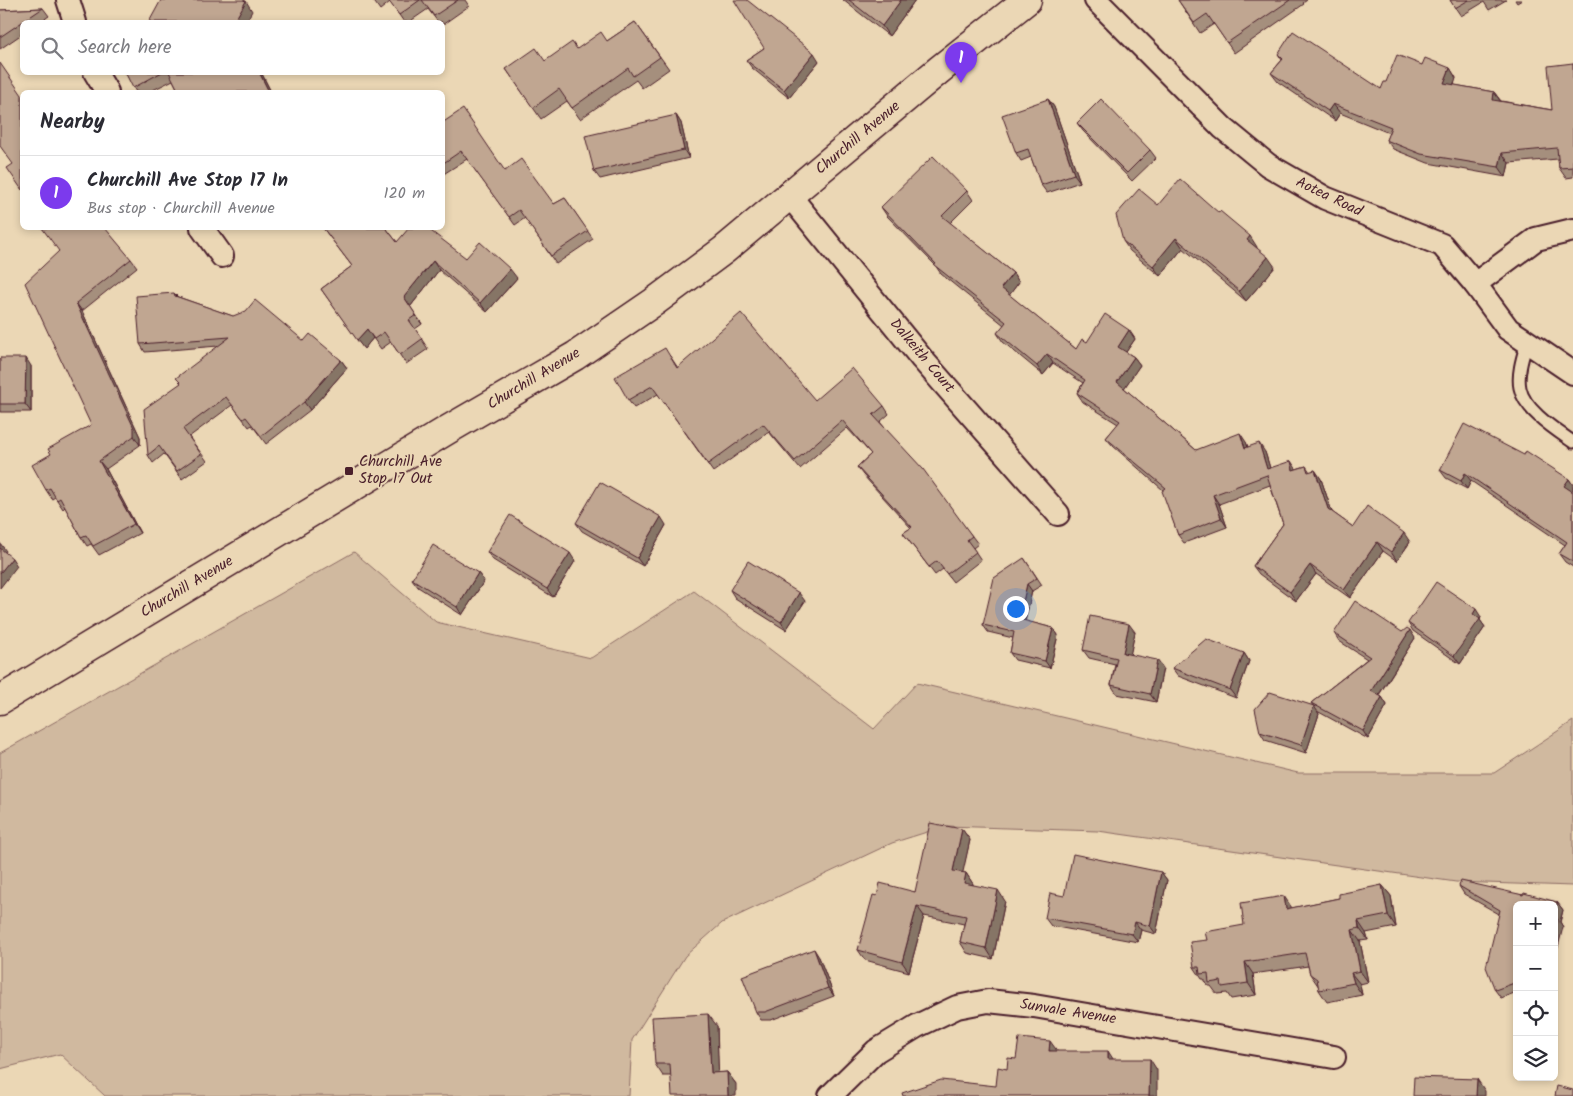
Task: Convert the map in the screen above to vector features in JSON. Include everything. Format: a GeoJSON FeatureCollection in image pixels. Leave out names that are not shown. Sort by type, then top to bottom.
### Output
{"type":"FeatureCollection","features":[{"type":"Feature","properties":{"kind":"street"},"geometry":{"type":"LineString","coordinates":[[68,0],[74,20]]}},
{"type":"Feature","properties":{"kind":"street","name":"Churchill Avenue"},"geometry":{"type":"LineString","coordinates":[[0,700],[449,429],[575,356],[654,302],[724,250],[939,70],[1027,0]]}},
{"type":"Feature","properties":{"kind":"street","name":"Aotea Road"},"geometry":{"type":"LineString","coordinates":[[1096,0],[1223,128],[1268,165],[1325,198],[1442,245],[1475,284],[1508,330],[1573,373]]}},
{"type":"Feature","properties":{"kind":"street"},"geometry":{"type":"LineString","coordinates":[[97,75],[106,90]]}},
{"type":"Feature","properties":{"kind":"street","name":"Dalkeith Court"},"geometry":{"type":"LineString","coordinates":[[790,195],[922,359],[1058,514]]}},
{"type":"Feature","properties":{"kind":"street"},"geometry":{"type":"LineString","coordinates":[[203,230],[222,256]]}},
{"type":"Feature","properties":{"kind":"street"},"geometry":{"type":"LineString","coordinates":[[1475,284],[1536,239],[1573,230]]}},
{"type":"Feature","properties":{"kind":"street","name":"Sunvale Avenue"},"geometry":{"type":"LineString","coordinates":[[830,1096],[876,1051],[917,1026],[957,1007],[988,1001],[1034,1006],[1334,1057]]}},
{"type":"Feature","properties":{"kind":"lane"},"geometry":{"type":"LineString","coordinates":[[1527,342],[1521,365],[1520,388],[1531,410],[1573,442]]}},
{"type":"Feature","properties":{"kind":"shaded area"},"geometry":{"type":"Polygon","coordinates":[[[354,552],[436,622],[591,658],[694,591],[874,729],[917,683],[1298,773],[1494,773],[1573,721],[1573,886],[1456,882],[1098,831],[946,826],[892,843],[722,923],[685,956],[632,1040],[629,1096],[105,1096],[60,1054],[0,1069],[0,753],[354,552]]]}},
{"type":"Feature","properties":{"kind":"building"},"geometry":{"type":"Polygon","coordinates":[[[161,0],[246,1],[235,20],[150,20],[161,0]]]}},
{"type":"Feature","properties":{"kind":"building"},"geometry":{"type":"Polygon","coordinates":[[[388,0],[420,0],[399,15],[388,0]]]}},
{"type":"Feature","properties":{"kind":"building"},"geometry":{"type":"Polygon","coordinates":[[[422,0],[458,0],[434,16],[422,0]]]}},
{"type":"Feature","properties":{"kind":"building"},"geometry":{"type":"Polygon","coordinates":[[[734,0],[747,0],[814,53],[784,90],[746,60],[764,48],[734,0]]]}},
{"type":"Feature","properties":{"kind":"building"},"geometry":{"type":"Polygon","coordinates":[[[849,0],[901,0],[882,26],[849,0]]]}},
{"type":"Feature","properties":{"kind":"building"},"geometry":{"type":"Polygon","coordinates":[[[1178,0],[1290,0],[1227,43],[1207,14],[1194,23],[1178,0]]]}},
{"type":"Feature","properties":{"kind":"building"},"geometry":{"type":"Polygon","coordinates":[[[1450,0],[1469,0],[1455,8],[1450,0]]]}},
{"type":"Feature","properties":{"kind":"building"},"geometry":{"type":"Polygon","coordinates":[[[43,8],[25,20],[20,20],[20,24],[0,37],[0,10],[43,8]]]}},
{"type":"Feature","properties":{"kind":"building"},"geometry":{"type":"Polygon","coordinates":[[[635,22],[660,57],[633,76],[628,68],[572,108],[559,89],[533,108],[506,69],[536,48],[545,61],[572,42],[577,49],[601,32],[607,41],[635,22]]]}},
{"type":"Feature","properties":{"kind":"building"},"geometry":{"type":"Polygon","coordinates":[[[1293,31],[1381,89],[1384,82],[1386,82],[1397,55],[1422,65],[1425,58],[1450,68],[1444,83],[1494,92],[1493,100],[1552,110],[1548,66],[1573,63],[1573,167],[1559,168],[1557,148],[1502,153],[1499,167],[1421,154],[1386,140],[1391,127],[1333,104],[1328,111],[1271,73],[1283,59],[1278,54],[1293,31]]]}},
{"type":"Feature","properties":{"kind":"building"},"geometry":{"type":"Polygon","coordinates":[[[0,63],[20,92],[20,187],[7,168],[13,164],[0,146],[0,63]]]}},
{"type":"Feature","properties":{"kind":"building"},"geometry":{"type":"Polygon","coordinates":[[[126,75],[157,75],[133,88],[126,75]]]}},
{"type":"Feature","properties":{"kind":"building"},"geometry":{"type":"Polygon","coordinates":[[[170,75],[260,75],[268,90],[178,90],[170,75]]]}},
{"type":"Feature","properties":{"kind":"building"},"geometry":{"type":"Polygon","coordinates":[[[1048,99],[1074,174],[1041,185],[1028,149],[1016,153],[1002,115],[1048,99]]]}},
{"type":"Feature","properties":{"kind":"building"},"geometry":{"type":"Polygon","coordinates":[[[1101,99],[1150,150],[1127,173],[1077,123],[1101,99]]]}},
{"type":"Feature","properties":{"kind":"building"},"geometry":{"type":"Polygon","coordinates":[[[463,109],[505,171],[521,159],[554,204],[565,198],[588,231],[551,256],[519,210],[509,217],[461,151],[445,162],[445,121],[463,109]]]}},
{"type":"Feature","properties":{"kind":"building"},"geometry":{"type":"Polygon","coordinates":[[[676,115],[684,150],[594,171],[585,136],[676,115]]]}},
{"type":"Feature","properties":{"kind":"building"},"geometry":{"type":"Polygon","coordinates":[[[933,156],[967,191],[942,216],[1013,273],[1001,288],[1076,349],[1082,339],[1087,342],[1105,314],[1129,330],[1118,347],[1134,357],[1117,382],[1196,450],[1240,433],[1245,448],[1259,443],[1267,469],[1291,461],[1293,470],[1306,466],[1308,472],[1315,470],[1328,509],[1353,527],[1367,506],[1404,533],[1391,552],[1377,542],[1344,590],[1310,565],[1290,592],[1253,566],[1283,524],[1267,475],[1213,495],[1221,518],[1178,535],[1162,491],[1166,488],[1106,438],[1120,421],[1077,393],[1085,380],[1047,354],[1037,366],[997,333],[1006,322],[934,265],[936,264],[881,207],[933,156]]]}},
{"type":"Feature","properties":{"kind":"building"},"geometry":{"type":"Polygon","coordinates":[[[1180,179],[1219,213],[1220,211],[1250,236],[1247,240],[1268,257],[1239,291],[1176,238],[1153,266],[1123,241],[1116,215],[1139,189],[1158,205],[1180,179]]]}},
{"type":"Feature","properties":{"kind":"building"},"geometry":{"type":"Polygon","coordinates":[[[43,230],[107,230],[131,259],[76,303],[134,428],[134,436],[99,461],[134,524],[93,546],[86,535],[81,537],[60,498],[57,500],[50,488],[46,490],[32,465],[51,454],[48,449],[91,425],[25,283],[59,251],[43,230]]]}},
{"type":"Feature","properties":{"kind":"building"},"geometry":{"type":"Polygon","coordinates":[[[325,230],[388,230],[397,242],[407,230],[430,230],[466,258],[480,242],[510,269],[480,303],[433,261],[404,297],[416,315],[409,320],[422,339],[400,355],[384,332],[374,339],[367,329],[357,340],[321,289],[352,266],[325,230]]]}},
{"type":"Feature","properties":{"kind":"building"},"geometry":{"type":"Polygon","coordinates":[[[174,293],[175,296],[233,316],[246,311],[255,300],[304,341],[310,334],[341,360],[304,402],[261,436],[246,417],[243,419],[226,397],[183,429],[201,454],[177,471],[159,446],[148,455],[144,409],[181,383],[176,378],[230,337],[140,344],[136,296],[174,293]]]}},
{"type":"Feature","properties":{"kind":"building"},"geometry":{"type":"Polygon","coordinates":[[[741,313],[815,400],[852,368],[884,406],[873,415],[923,469],[972,536],[967,540],[976,552],[947,574],[937,561],[929,567],[903,533],[912,527],[857,467],[871,454],[842,420],[795,461],[763,424],[708,464],[652,386],[628,400],[615,377],[665,348],[677,368],[741,313]]]}},
{"type":"Feature","properties":{"kind":"building"},"geometry":{"type":"Polygon","coordinates":[[[0,358],[26,358],[25,404],[0,404],[0,358]]]}},
{"type":"Feature","properties":{"kind":"building"},"geometry":{"type":"Polygon","coordinates":[[[1464,424],[1524,455],[1526,451],[1569,479],[1564,486],[1573,492],[1573,562],[1559,554],[1567,542],[1465,473],[1461,481],[1440,470],[1464,424]]]}},
{"type":"Feature","properties":{"kind":"building"},"geometry":{"type":"Polygon","coordinates":[[[600,482],[661,517],[637,558],[576,523],[600,482]]]}},
{"type":"Feature","properties":{"kind":"building"},"geometry":{"type":"Polygon","coordinates":[[[510,515],[570,553],[547,589],[487,552],[510,515]]]}},
{"type":"Feature","properties":{"kind":"building"},"geometry":{"type":"Polygon","coordinates":[[[433,545],[478,573],[457,607],[412,579],[433,545]]]}},
{"type":"Feature","properties":{"kind":"building"},"geometry":{"type":"Polygon","coordinates":[[[0,548],[12,558],[0,573],[0,548]]]}},
{"type":"Feature","properties":{"kind":"building"},"geometry":{"type":"Polygon","coordinates":[[[1024,558],[1037,578],[1027,584],[1019,619],[1053,628],[1045,661],[1010,653],[1014,632],[983,625],[994,578],[1024,558]]]}},
{"type":"Feature","properties":{"kind":"building"},"geometry":{"type":"Polygon","coordinates":[[[748,561],[799,593],[781,622],[730,590],[748,561]]]}},
{"type":"Feature","properties":{"kind":"building"},"geometry":{"type":"Polygon","coordinates":[[[1436,582],[1476,609],[1473,614],[1480,619],[1454,656],[1408,623],[1436,582]]]}},
{"type":"Feature","properties":{"kind":"building"},"geometry":{"type":"Polygon","coordinates":[[[1355,601],[1402,632],[1407,628],[1410,630],[1371,691],[1382,697],[1363,731],[1311,703],[1370,657],[1334,633],[1355,601]]]}},
{"type":"Feature","properties":{"kind":"building"},"geometry":{"type":"Polygon","coordinates":[[[1090,616],[1129,624],[1123,653],[1157,660],[1150,694],[1111,685],[1117,658],[1083,650],[1090,616]]]}},
{"type":"Feature","properties":{"kind":"building"},"geometry":{"type":"Polygon","coordinates":[[[1206,639],[1244,653],[1230,690],[1172,668],[1206,639]]]}},
{"type":"Feature","properties":{"kind":"building"},"geometry":{"type":"Polygon","coordinates":[[[1270,692],[1314,706],[1301,745],[1260,732],[1255,709],[1270,692]]]}},
{"type":"Feature","properties":{"kind":"building"},"geometry":{"type":"Polygon","coordinates":[[[930,823],[962,829],[953,871],[966,873],[964,883],[998,890],[986,948],[960,942],[966,916],[917,906],[902,962],[858,950],[873,895],[877,896],[880,883],[915,892],[930,823]]]}},
{"type":"Feature","properties":{"kind":"building"},"geometry":{"type":"Polygon","coordinates":[[[1073,854],[1161,872],[1150,926],[1135,922],[1132,934],[1045,918],[1050,893],[1064,896],[1073,854]]]}},
{"type":"Feature","properties":{"kind":"building"},"geometry":{"type":"Polygon","coordinates":[[[1461,881],[1523,895],[1524,893],[1553,901],[1513,901],[1513,983],[1495,990],[1486,967],[1500,910],[1459,886],[1461,881]]]}},
{"type":"Feature","properties":{"kind":"building"},"geometry":{"type":"Polygon","coordinates":[[[1382,885],[1388,915],[1358,921],[1359,928],[1352,930],[1360,971],[1351,973],[1354,983],[1319,990],[1317,979],[1310,974],[1305,953],[1245,962],[1248,983],[1222,987],[1221,981],[1209,983],[1208,973],[1200,974],[1199,967],[1194,967],[1190,942],[1207,940],[1205,932],[1244,925],[1241,903],[1284,896],[1286,909],[1339,898],[1339,894],[1382,885]]]}},
{"type":"Feature","properties":{"kind":"building"},"geometry":{"type":"Polygon","coordinates":[[[814,949],[828,988],[765,1012],[756,1012],[742,976],[814,949]]]}},
{"type":"Feature","properties":{"kind":"building"},"geometry":{"type":"Polygon","coordinates":[[[708,1014],[711,1073],[727,1072],[728,1096],[672,1096],[670,1064],[655,1064],[652,1017],[708,1014]]]}},
{"type":"Feature","properties":{"kind":"building"},"geometry":{"type":"Polygon","coordinates":[[[1019,1038],[1050,1041],[1049,1051],[1108,1051],[1108,1059],[1150,1059],[1149,1096],[903,1096],[902,1093],[941,1080],[996,1086],[998,1067],[1007,1069],[1008,1058],[1016,1059],[1019,1038]]]}},
{"type":"Feature","properties":{"kind":"building"},"geometry":{"type":"Polygon","coordinates":[[[1414,1077],[1477,1079],[1476,1096],[1413,1096],[1414,1077]]]}},
{"type":"Feature","properties":{"kind":"building"},"geometry":{"type":"Polygon","coordinates":[[[1557,1086],[1573,1090],[1573,1096],[1555,1096],[1557,1086]]]}},
{"type":"Feature","properties":{"kind":"place","name":"Churchill Ave Stop 17 In"},"geometry":{"type":"Point","coordinates":[961,83]}},
{"type":"Feature","properties":{"kind":"place","name":"Churchill Ave Stop 17 Out"},"geometry":{"type":"Point","coordinates":[349,471]}}]}
